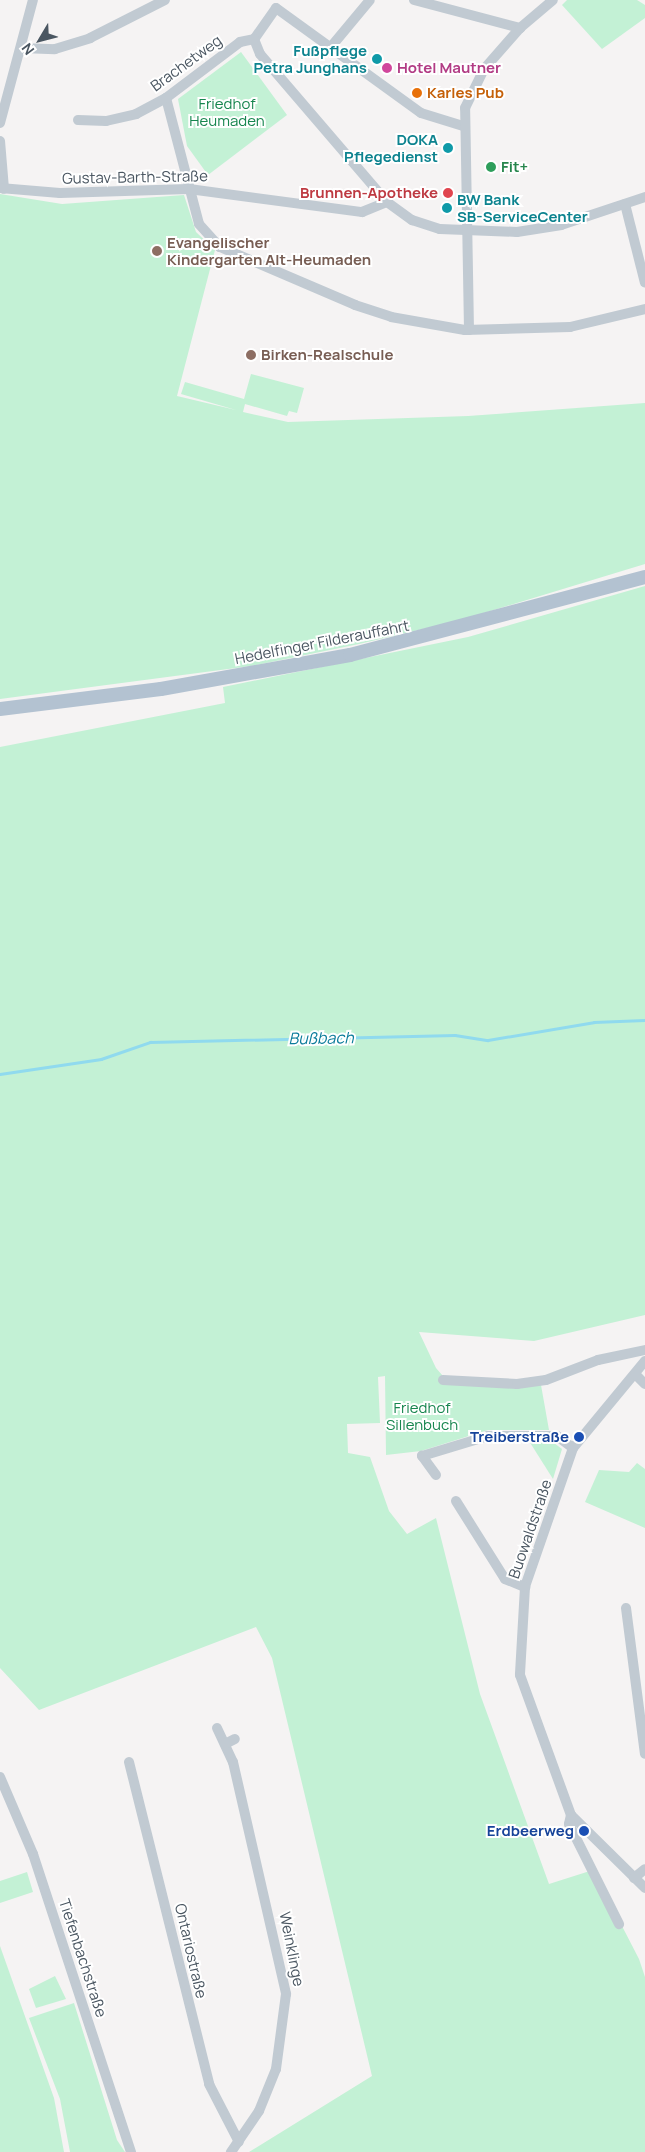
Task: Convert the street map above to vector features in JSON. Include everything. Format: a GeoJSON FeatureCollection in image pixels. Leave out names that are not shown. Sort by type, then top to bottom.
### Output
{"type":"FeatureCollection","features":[{"type":"Feature","properties":{"kind":"main road","name":"Hedelfinger Filderauffahrt"},"geometry":{"type":"LineString","coordinates":[[0,709],[161,689],[350,655],[645,577]]}},
{"type":"Feature","properties":{"kind":"street"},"geometry":{"type":"LineString","coordinates":[[0,123],[33,0]]}},
{"type":"Feature","properties":{"kind":"street"},"geometry":{"type":"LineString","coordinates":[[21,48],[55,49],[90,38],[165,0]]}},
{"type":"Feature","properties":{"kind":"street"},"geometry":{"type":"LineString","coordinates":[[330,48],[370,0]]}},
{"type":"Feature","properties":{"kind":"street"},"geometry":{"type":"LineString","coordinates":[[414,0],[520,28]]}},
{"type":"Feature","properties":{"kind":"street"},"geometry":{"type":"LineString","coordinates":[[469,330],[465,232],[464,126],[472,88],[520,28],[552,0]]}},
{"type":"Feature","properties":{"kind":"street"},"geometry":{"type":"LineString","coordinates":[[464,126],[421,113],[330,48],[274,4],[254,39],[296,97],[387,202],[425,226],[465,232],[544,229],[645,197]]}},
{"type":"Feature","properties":{"kind":"street","name":"Brachetweg"},"geometry":{"type":"LineString","coordinates":[[78,120],[121,118],[166,98],[240,42],[254,39]]}},
{"type":"Feature","properties":{"kind":"street"},"geometry":{"type":"LineString","coordinates":[[166,98],[199,224],[220,247],[355,305],[391,317],[469,330],[570,327],[645,309]]}},
{"type":"Feature","properties":{"kind":"street"},"geometry":{"type":"LineString","coordinates":[[0,142],[2,189]]}},
{"type":"Feature","properties":{"kind":"street","name":"Gustav-Barth-Straße"},"geometry":{"type":"LineString","coordinates":[[2,189],[60,193],[189,188],[362,212],[387,202]]}},
{"type":"Feature","properties":{"kind":"street"},"geometry":{"type":"LineString","coordinates":[[625,204],[645,283]]}},
{"type":"Feature","properties":{"kind":"street"},"geometry":{"type":"LineString","coordinates":[[443,1380],[517,1384],[546,1380],[598,1360],[645,1350]]}},
{"type":"Feature","properties":{"kind":"street","name":"Buowaldstraße"},"geometry":{"type":"LineString","coordinates":[[645,1361],[573,1448],[525,1587],[520,1675],[571,1815],[645,1888]]}},
{"type":"Feature","properties":{"kind":"street"},"geometry":{"type":"LineString","coordinates":[[635,1374],[645,1384]]}},
{"type":"Feature","properties":{"kind":"street"},"geometry":{"type":"LineString","coordinates":[[436,1475],[422,1456],[488,1436],[557,1436],[573,1448]]}},
{"type":"Feature","properties":{"kind":"street"},"geometry":{"type":"LineString","coordinates":[[456,1501],[506,1579],[525,1587]]}},
{"type":"Feature","properties":{"kind":"street"},"geometry":{"type":"LineString","coordinates":[[626,1608],[645,1754]]}},
{"type":"Feature","properties":{"kind":"street","name":"Weinklinge"},"geometry":{"type":"LineString","coordinates":[[217,1728],[233,1762],[286,1994],[276,2069],[258,2112],[231,2152]]}},
{"type":"Feature","properties":{"kind":"street"},"geometry":{"type":"LineString","coordinates":[[225,1744],[235,1739]]}},
{"type":"Feature","properties":{"kind":"street","name":"Ontariostraße"},"geometry":{"type":"LineString","coordinates":[[130,1762],[210,2084],[239,2142]]}},
{"type":"Feature","properties":{"kind":"street","name":"Tiefenbachstraße"},"geometry":{"type":"LineString","coordinates":[[0,1777],[33,1854],[131,2152]]}},
{"type":"Feature","properties":{"kind":"street","name":"Buowaldstraße"},"geometry":{"type":"LineString","coordinates":[[571,1815],[569,1824],[619,1924]]}},
{"type":"Feature","properties":{"kind":"street"},"geometry":{"type":"LineString","coordinates":[[634,1878],[645,1869]]}},
{"type":"Feature","properties":{"kind":"green space"},"geometry":{"type":"Polygon","coordinates":[[[567,0],[637,0],[645,5],[645,18],[602,49],[562,5],[567,0]]]}},
{"type":"Feature","properties":{"kind":"green space","name":"Friedhof Heumaden"},"geometry":{"type":"Polygon","coordinates":[[[241,52],[287,115],[208,175],[187,146],[178,99],[241,52]]]}},
{"type":"Feature","properties":{"kind":"green space"},"geometry":{"type":"Polygon","coordinates":[[[0,194],[62,204],[184,195],[196,232],[215,250],[177,396],[236,410],[181,394],[185,382],[244,399],[251,374],[304,388],[297,413],[289,411],[287,416],[245,404],[243,412],[288,422],[468,416],[645,403],[645,564],[461,620],[359,644],[251,666],[0,699],[0,194]]]}},
{"type":"Feature","properties":{"kind":"green space","name":"Friedhof Sillenbuch"},"geometry":{"type":"Polygon","coordinates":[[[645,586],[645,1315],[534,1341],[419,1332],[436,1368],[449,1383],[541,1385],[549,1430],[488,1430],[421,1451],[386,1455],[385,1376],[378,1377],[380,1423],[347,1424],[348,1453],[370,1457],[389,1511],[407,1534],[436,1518],[480,1694],[549,1884],[593,1870],[639,1959],[645,1977],[645,2152],[249,2152],[372,2076],[272,1658],[256,1627],[39,1710],[0,1668],[0,747],[225,703],[223,687],[468,637],[645,586]]]}},
{"type":"Feature","properties":{"kind":"green space"},"geometry":{"type":"Polygon","coordinates":[[[529,1441],[554,1443],[562,1449],[553,1479],[529,1441]]]}},
{"type":"Feature","properties":{"kind":"green space"},"geometry":{"type":"Polygon","coordinates":[[[637,1463],[645,1469],[645,1528],[585,1502],[599,1470],[629,1472],[637,1463]]]}},
{"type":"Feature","properties":{"kind":"green space"},"geometry":{"type":"Polygon","coordinates":[[[27,1872],[33,1892],[0,1903],[0,1881],[27,1872]]]}},
{"type":"Feature","properties":{"kind":"green space"},"geometry":{"type":"Polygon","coordinates":[[[0,1946],[54,2098],[64,2152],[0,2152],[0,1946]]]}},
{"type":"Feature","properties":{"kind":"green space"},"geometry":{"type":"Polygon","coordinates":[[[55,1976],[66,1999],[36,2008],[29,1989],[55,1976]]]}},
{"type":"Feature","properties":{"kind":"green space"},"geometry":{"type":"Polygon","coordinates":[[[74,2003],[117,2140],[125,2152],[70,2152],[60,2099],[29,2018],[74,2003]]]}},
{"type":"Feature","properties":{"kind":"waterway","name":"Bußbach"},"geometry":{"type":"LineString","coordinates":[[0,1074],[101,1059],[150,1042],[455,1035],[488,1040],[594,1022],[645,1020]]}},
{"type":"Feature","properties":{"kind":"place","name":"Fußpflege Petra Junghans"},"geometry":{"type":"Point","coordinates":[377,59]}},
{"type":"Feature","properties":{"kind":"place","name":"Hotel Mautner"},"geometry":{"type":"Point","coordinates":[387,68]}},
{"type":"Feature","properties":{"kind":"place","name":"Karles Pub"},"geometry":{"type":"Point","coordinates":[417,93]}},
{"type":"Feature","properties":{"kind":"place","name":"DOKA Pflegedienst"},"geometry":{"type":"Point","coordinates":[448,148]}},
{"type":"Feature","properties":{"kind":"place","name":"Fit+"},"geometry":{"type":"Point","coordinates":[491,167]}},
{"type":"Feature","properties":{"kind":"place","name":"Brunnen-Apotheke"},"geometry":{"type":"Point","coordinates":[448,193]}},
{"type":"Feature","properties":{"kind":"place","name":"BW Bank SB-ServiceCenter"},"geometry":{"type":"Point","coordinates":[447,208]}},
{"type":"Feature","properties":{"kind":"place","name":"Evangelischer Kindergarten Alt-Heumaden"},"geometry":{"type":"Point","coordinates":[157,251]}},
{"type":"Feature","properties":{"kind":"place","name":"Birken-Realschule"},"geometry":{"type":"Point","coordinates":[251,355]}},
{"type":"Feature","properties":{"kind":"place","name":"Treiberstraße"},"geometry":{"type":"Point","coordinates":[579,1437]}},
{"type":"Feature","properties":{"kind":"place","name":"Erdbeerweg"},"geometry":{"type":"Point","coordinates":[584,1831]}}]}
